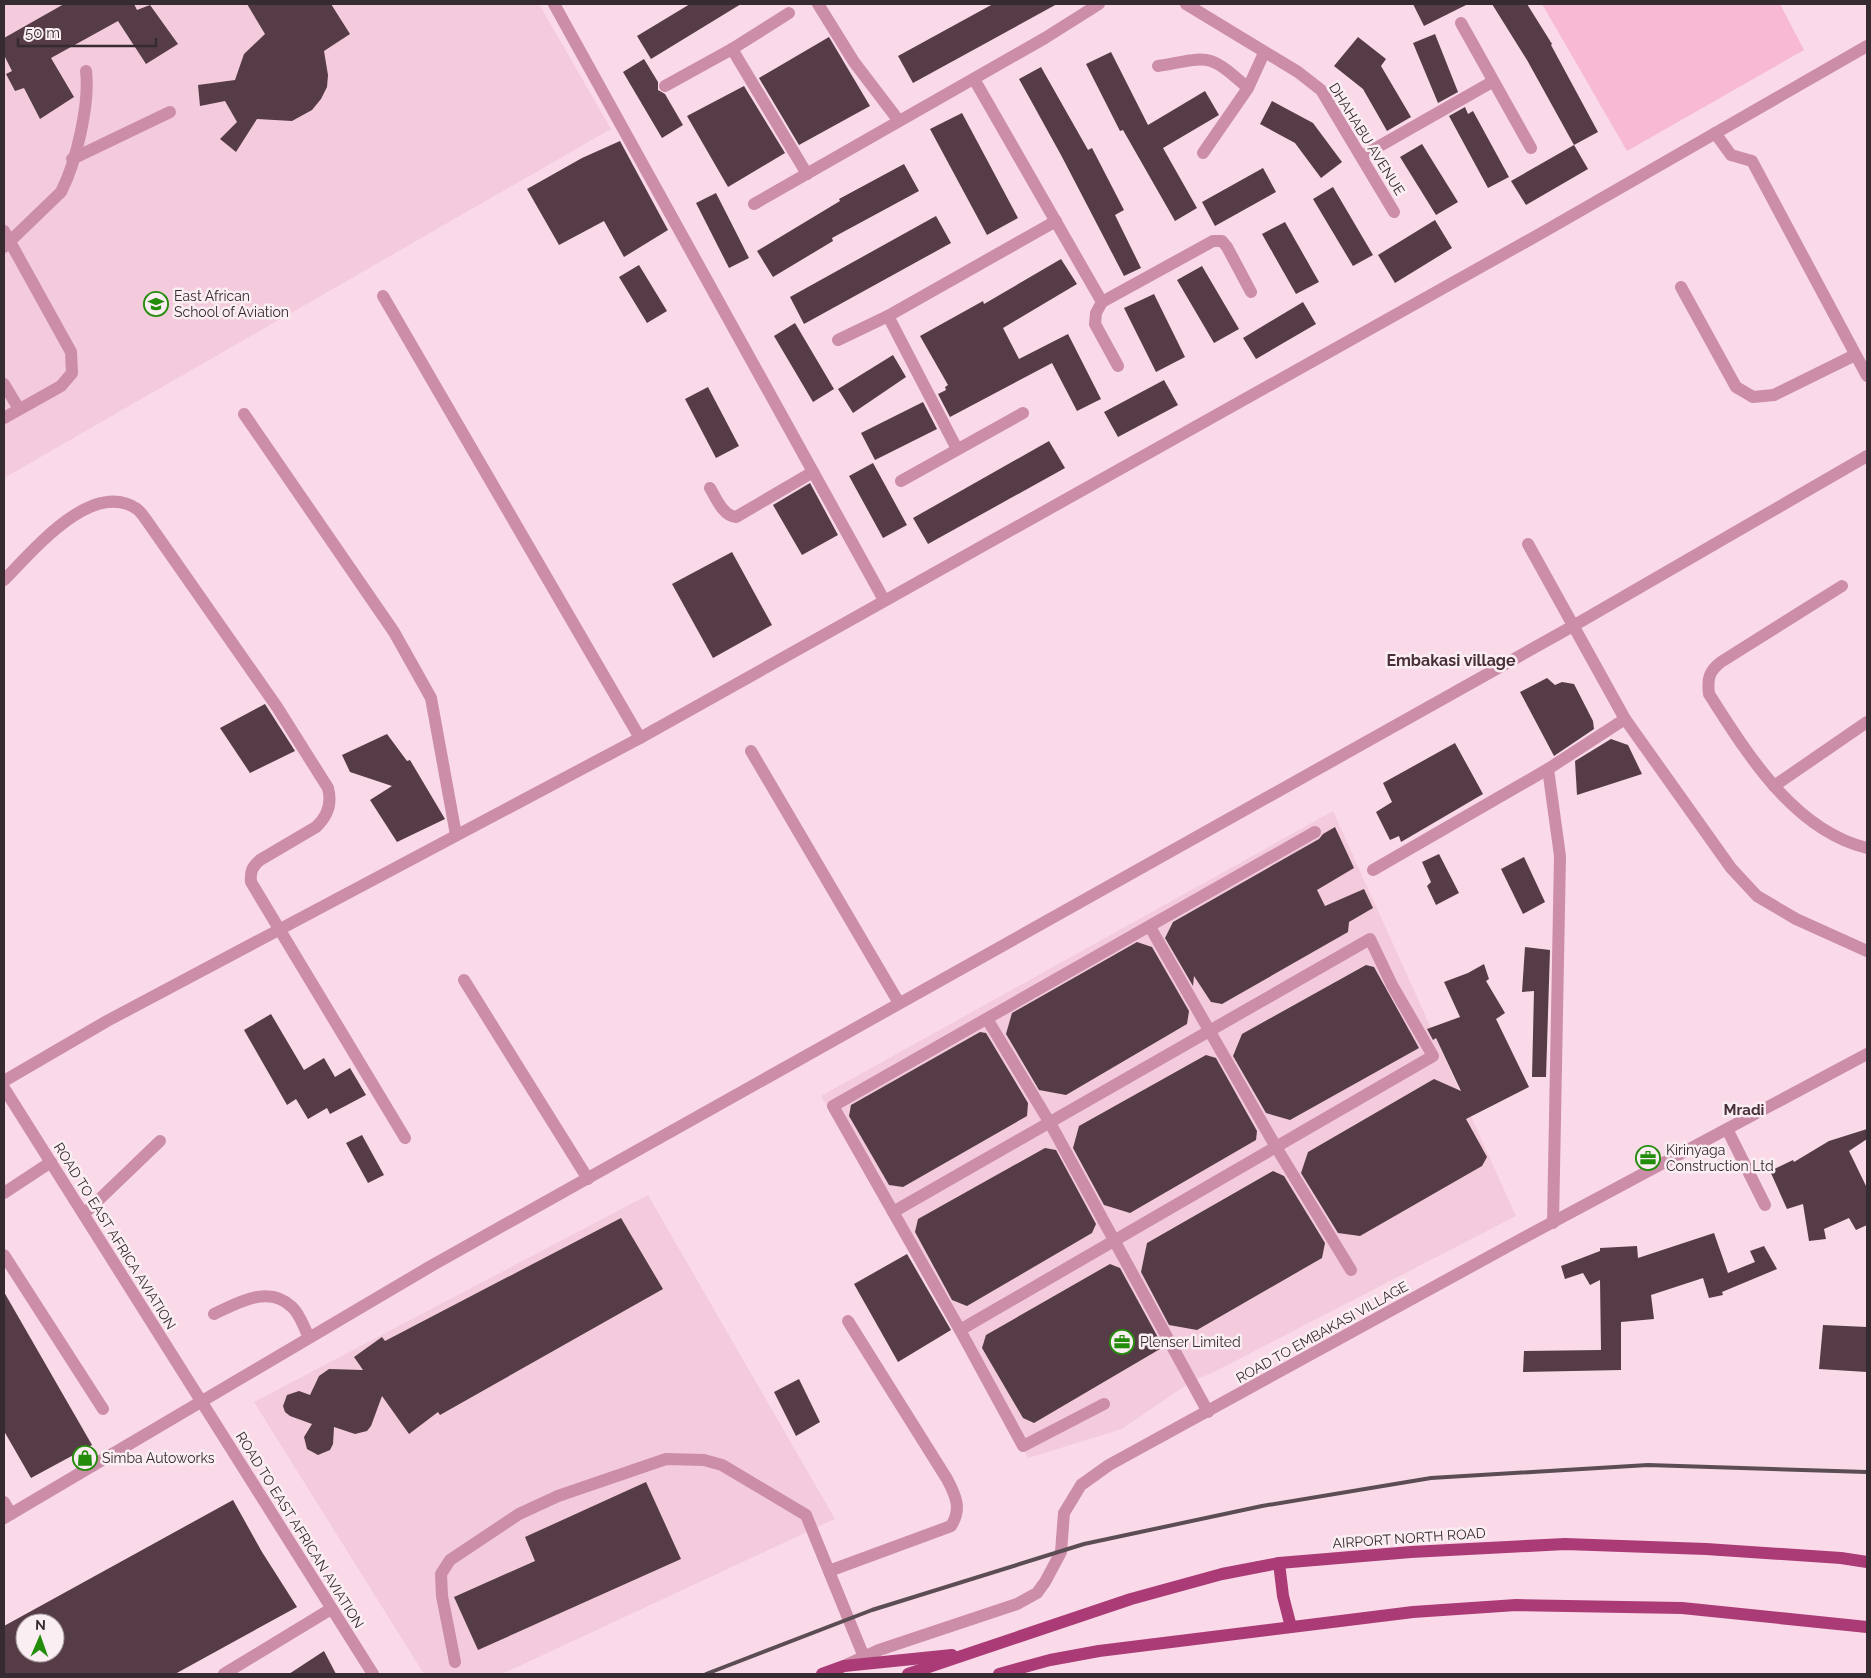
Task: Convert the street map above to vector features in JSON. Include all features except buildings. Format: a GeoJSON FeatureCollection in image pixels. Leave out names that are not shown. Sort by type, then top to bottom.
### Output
{"type":"FeatureCollection","features":[{"type":"Feature","properties":{"kind":"main road","name":"AIRPORT NORTH ROAD"},"geometry":{"type":"LineString","coordinates":[[908,1674],[1131,1598],[1222,1574],[1279,1563],[1411,1552],[1565,1544],[1706,1548],[1841,1558],[1867,1562]]}},
{"type":"Feature","properties":{"kind":"main road"},"geometry":{"type":"LineString","coordinates":[[1279,1563],[1283,1596],[1291,1627]]}},
{"type":"Feature","properties":{"kind":"main road"},"geometry":{"type":"LineString","coordinates":[[999,1674],[1050,1660],[1099,1651],[1413,1612],[1516,1605],[1682,1608],[1867,1626]]}},
{"type":"Feature","properties":{"kind":"main road","name":"AIRPORT NORTH ROAD"},"geometry":{"type":"LineString","coordinates":[[822,1674],[844,1666],[920,1657],[966,1655]]}},
{"type":"Feature","properties":{"kind":"street"},"geometry":{"type":"LineString","coordinates":[[554,4],[884,600]]}},
{"type":"Feature","properties":{"kind":"street"},"geometry":{"type":"LineString","coordinates":[[818,4],[854,62],[899,121]]}},
{"type":"Feature","properties":{"kind":"street"},"geometry":{"type":"LineString","coordinates":[[754,204],[974,79],[1099,4]]}},
{"type":"Feature","properties":{"kind":"street","name":"DHAHABU AVENUE"},"geometry":{"type":"LineString","coordinates":[[1186,4],[1298,72],[1321,90],[1394,212]]}},
{"type":"Feature","properties":{"kind":"street"},"geometry":{"type":"LineString","coordinates":[[665,86],[732,49],[789,13]]}},
{"type":"Feature","properties":{"kind":"street"},"geometry":{"type":"LineString","coordinates":[[1461,22],[1492,82],[1531,148]]}},
{"type":"Feature","properties":{"kind":"street"},"geometry":{"type":"LineString","coordinates":[[4,1081],[107,1020],[640,738],[1867,46]]}},
{"type":"Feature","properties":{"kind":"street"},"geometry":{"type":"LineString","coordinates":[[732,49],[807,174]]}},
{"type":"Feature","properties":{"kind":"street"},"geometry":{"type":"LineString","coordinates":[[1203,153],[1248,88],[1264,53]]}},
{"type":"Feature","properties":{"kind":"street"},"geometry":{"type":"LineString","coordinates":[[1158,66],[1204,58],[1223,65],[1248,88]]}},
{"type":"Feature","properties":{"kind":"street"},"geometry":{"type":"LineString","coordinates":[[7,245],[61,192],[85,112],[88,90],[86,71]]}},
{"type":"Feature","properties":{"kind":"street"},"geometry":{"type":"LineString","coordinates":[[974,79],[1102,302]]}},
{"type":"Feature","properties":{"kind":"street"},"geometry":{"type":"LineString","coordinates":[[1362,156],[1492,82]]}},
{"type":"Feature","properties":{"kind":"street"},"geometry":{"type":"LineString","coordinates":[[72,159],[170,112]]}},
{"type":"Feature","properties":{"kind":"street"},"geometry":{"type":"LineString","coordinates":[[1715,133],[1731,155],[1752,161],[1867,376]]}},
{"type":"Feature","properties":{"kind":"street"},"geometry":{"type":"LineString","coordinates":[[838,340],[888,316],[1056,221]]}},
{"type":"Feature","properties":{"kind":"street"},"geometry":{"type":"LineString","coordinates":[[4,231],[7,245],[71,352],[72,372],[61,386],[4,418]]}},
{"type":"Feature","properties":{"kind":"street"},"geometry":{"type":"LineString","coordinates":[[1118,366],[1096,324],[1096,313],[1102,302],[1213,240],[1222,241],[1227,247],[1251,292]]}},
{"type":"Feature","properties":{"kind":"street"},"geometry":{"type":"LineString","coordinates":[[1681,287],[1736,387],[1753,397],[1774,395],[1855,355]]}},
{"type":"Feature","properties":{"kind":"street"},"geometry":{"type":"LineString","coordinates":[[383,296],[640,738]]}},
{"type":"Feature","properties":{"kind":"street"},"geometry":{"type":"LineString","coordinates":[[888,316],[957,449]]}},
{"type":"Feature","properties":{"kind":"street"},"geometry":{"type":"LineString","coordinates":[[4,384],[19,409]]}},
{"type":"Feature","properties":{"kind":"street"},"geometry":{"type":"LineString","coordinates":[[900,481],[1023,413]]}},
{"type":"Feature","properties":{"kind":"street"},"geometry":{"type":"LineString","coordinates":[[244,414],[394,632],[432,698],[456,835]]}},
{"type":"Feature","properties":{"kind":"street"},"geometry":{"type":"LineString","coordinates":[[4,1502],[7,1516],[431,1266],[1573,626],[1867,456]]}},
{"type":"Feature","properties":{"kind":"street"},"geometry":{"type":"LineString","coordinates":[[710,488],[724,511],[731,517],[736,517],[813,472]]}},
{"type":"Feature","properties":{"kind":"street"},"geometry":{"type":"LineString","coordinates":[[4,580],[62,523],[81,510],[115,502],[137,509],[147,521],[277,707],[328,788],[331,799],[323,821],[253,866],[250,874],[251,882],[405,1138]]}},
{"type":"Feature","properties":{"kind":"street"},"geometry":{"type":"LineString","coordinates":[[1528,544],[1625,719],[1712,843],[1757,896],[1796,919],[1867,951]]}},
{"type":"Feature","properties":{"kind":"street"},"geometry":{"type":"LineString","coordinates":[[1842,586],[1722,662],[1709,675],[1709,694],[1747,753],[1774,786],[1802,812],[1831,833],[1867,848]]}},
{"type":"Feature","properties":{"kind":"street"},"geometry":{"type":"LineString","coordinates":[[1373,870],[1548,769],[1625,719]]}},
{"type":"Feature","properties":{"kind":"street"},"geometry":{"type":"LineString","coordinates":[[1774,786],[1867,722]]}},
{"type":"Feature","properties":{"kind":"street"},"geometry":{"type":"LineString","coordinates":[[751,750],[900,1003]]}},
{"type":"Feature","properties":{"kind":"street"},"geometry":{"type":"LineString","coordinates":[[1548,769],[1560,856],[1552,1223]]}},
{"type":"Feature","properties":{"kind":"street"},"geometry":{"type":"LineString","coordinates":[[1104,1404],[1023,1446],[960,1330],[833,1106],[1150,928],[1315,832]]}},
{"type":"Feature","properties":{"kind":"street"},"geometry":{"type":"LineString","coordinates":[[1150,928],[1276,1147],[1351,1270]]}},
{"type":"Feature","properties":{"kind":"street"},"geometry":{"type":"LineString","coordinates":[[893,1212],[1370,939],[1392,985],[1433,1056],[960,1330]]}},
{"type":"Feature","properties":{"kind":"street"},"geometry":{"type":"LineString","coordinates":[[464,980],[588,1179]]}},
{"type":"Feature","properties":{"kind":"street"},"geometry":{"type":"LineString","coordinates":[[987,1019],[1050,1123],[1208,1412]]}},
{"type":"Feature","properties":{"kind":"street","name":"ROAD TO EMBAKASI VILLAGE"},"geometry":{"type":"LineString","coordinates":[[844,1666],[864,1657],[1017,1604],[1037,1593],[1061,1552],[1064,1513],[1081,1485],[1109,1465],[1552,1223],[1867,1054]]}},
{"type":"Feature","properties":{"kind":"street","name":"ROAD TO EAST AFRICA AVIATION"},"geometry":{"type":"LineString","coordinates":[[4,1088],[202,1401]]}},
{"type":"Feature","properties":{"kind":"street"},"geometry":{"type":"LineString","coordinates":[[1727,1130],[1765,1206]]}},
{"type":"Feature","properties":{"kind":"street"},"geometry":{"type":"LineString","coordinates":[[84,1214],[160,1141]]}},
{"type":"Feature","properties":{"kind":"street"},"geometry":{"type":"LineString","coordinates":[[4,1193],[51,1162]]}},
{"type":"Feature","properties":{"kind":"street"},"geometry":{"type":"LineString","coordinates":[[4,1255],[103,1409]]}},
{"type":"Feature","properties":{"kind":"street"},"geometry":{"type":"LineString","coordinates":[[214,1314],[252,1296],[282,1298],[294,1308],[309,1337]]}},
{"type":"Feature","properties":{"kind":"street"},"geometry":{"type":"LineString","coordinates":[[829,1571],[951,1526],[958,1510],[956,1496],[947,1479],[848,1322]]}},
{"type":"Feature","properties":{"kind":"street","name":"ROAD TO EAST AFRICAN AVIATION"},"geometry":{"type":"LineString","coordinates":[[202,1401],[373,1674]]}},
{"type":"Feature","properties":{"kind":"street"},"geometry":{"type":"LineString","coordinates":[[455,1662],[442,1596],[441,1574],[450,1560],[519,1514],[558,1496],[666,1459],[704,1460],[722,1464],[806,1515],[864,1657]]}},
{"type":"Feature","properties":{"kind":"street"},"geometry":{"type":"LineString","coordinates":[[224,1674],[331,1609]]}},
{"type":"Feature","properties":{"kind":"shaded area","name":"East African School of Aviation"},"geometry":{"type":"Polygon","coordinates":[[[4,4],[539,4],[611,129],[4,478],[4,4]]]}},
{"type":"Feature","properties":{"kind":"shaded area"},"geometry":{"type":"Polygon","coordinates":[[[1542,4],[1780,4],[1804,50],[1627,151],[1542,4]]]}},
{"type":"Feature","properties":{"kind":"shaded area"},"geometry":{"type":"Polygon","coordinates":[[[1333,811],[1516,1216],[1212,1373],[1192,1381],[1122,1429],[1028,1458],[821,1096],[1333,811]]]}},
{"type":"Feature","properties":{"kind":"shaded area"},"geometry":{"type":"Polygon","coordinates":[[[648,1195],[835,1519],[502,1674],[424,1674],[254,1402],[648,1195]]]}},
{"type":"Feature","properties":{"kind":"railway"},"geometry":{"type":"LineString","coordinates":[[706,1674],[872,1610],[1084,1544],[1262,1506],[1431,1478],[1648,1465],[1867,1472]]}},
{"type":"Feature","properties":{"kind":"place","name":"East African School of Aviation"},"geometry":{"type":"Point","coordinates":[156,304]}},
{"type":"Feature","properties":{"kind":"place","name":"Kirinyaga Construction Ltd"},"geometry":{"type":"Point","coordinates":[1648,1158]}},
{"type":"Feature","properties":{"kind":"place","name":"Plenser Limited"},"geometry":{"type":"Point","coordinates":[1122,1342]}},
{"type":"Feature","properties":{"kind":"place","name":"Simba Autoworks"},"geometry":{"type":"Point","coordinates":[85,1458]}},
{"type":"Feature","properties":{"kind":"district","name":"Embakasi village"},"geometry":{"type":"Point","coordinates":[1451,660]}},
{"type":"Feature","properties":{"kind":"district","name":"Mradi"},"geometry":{"type":"Point","coordinates":[1744,1110]}}]}
